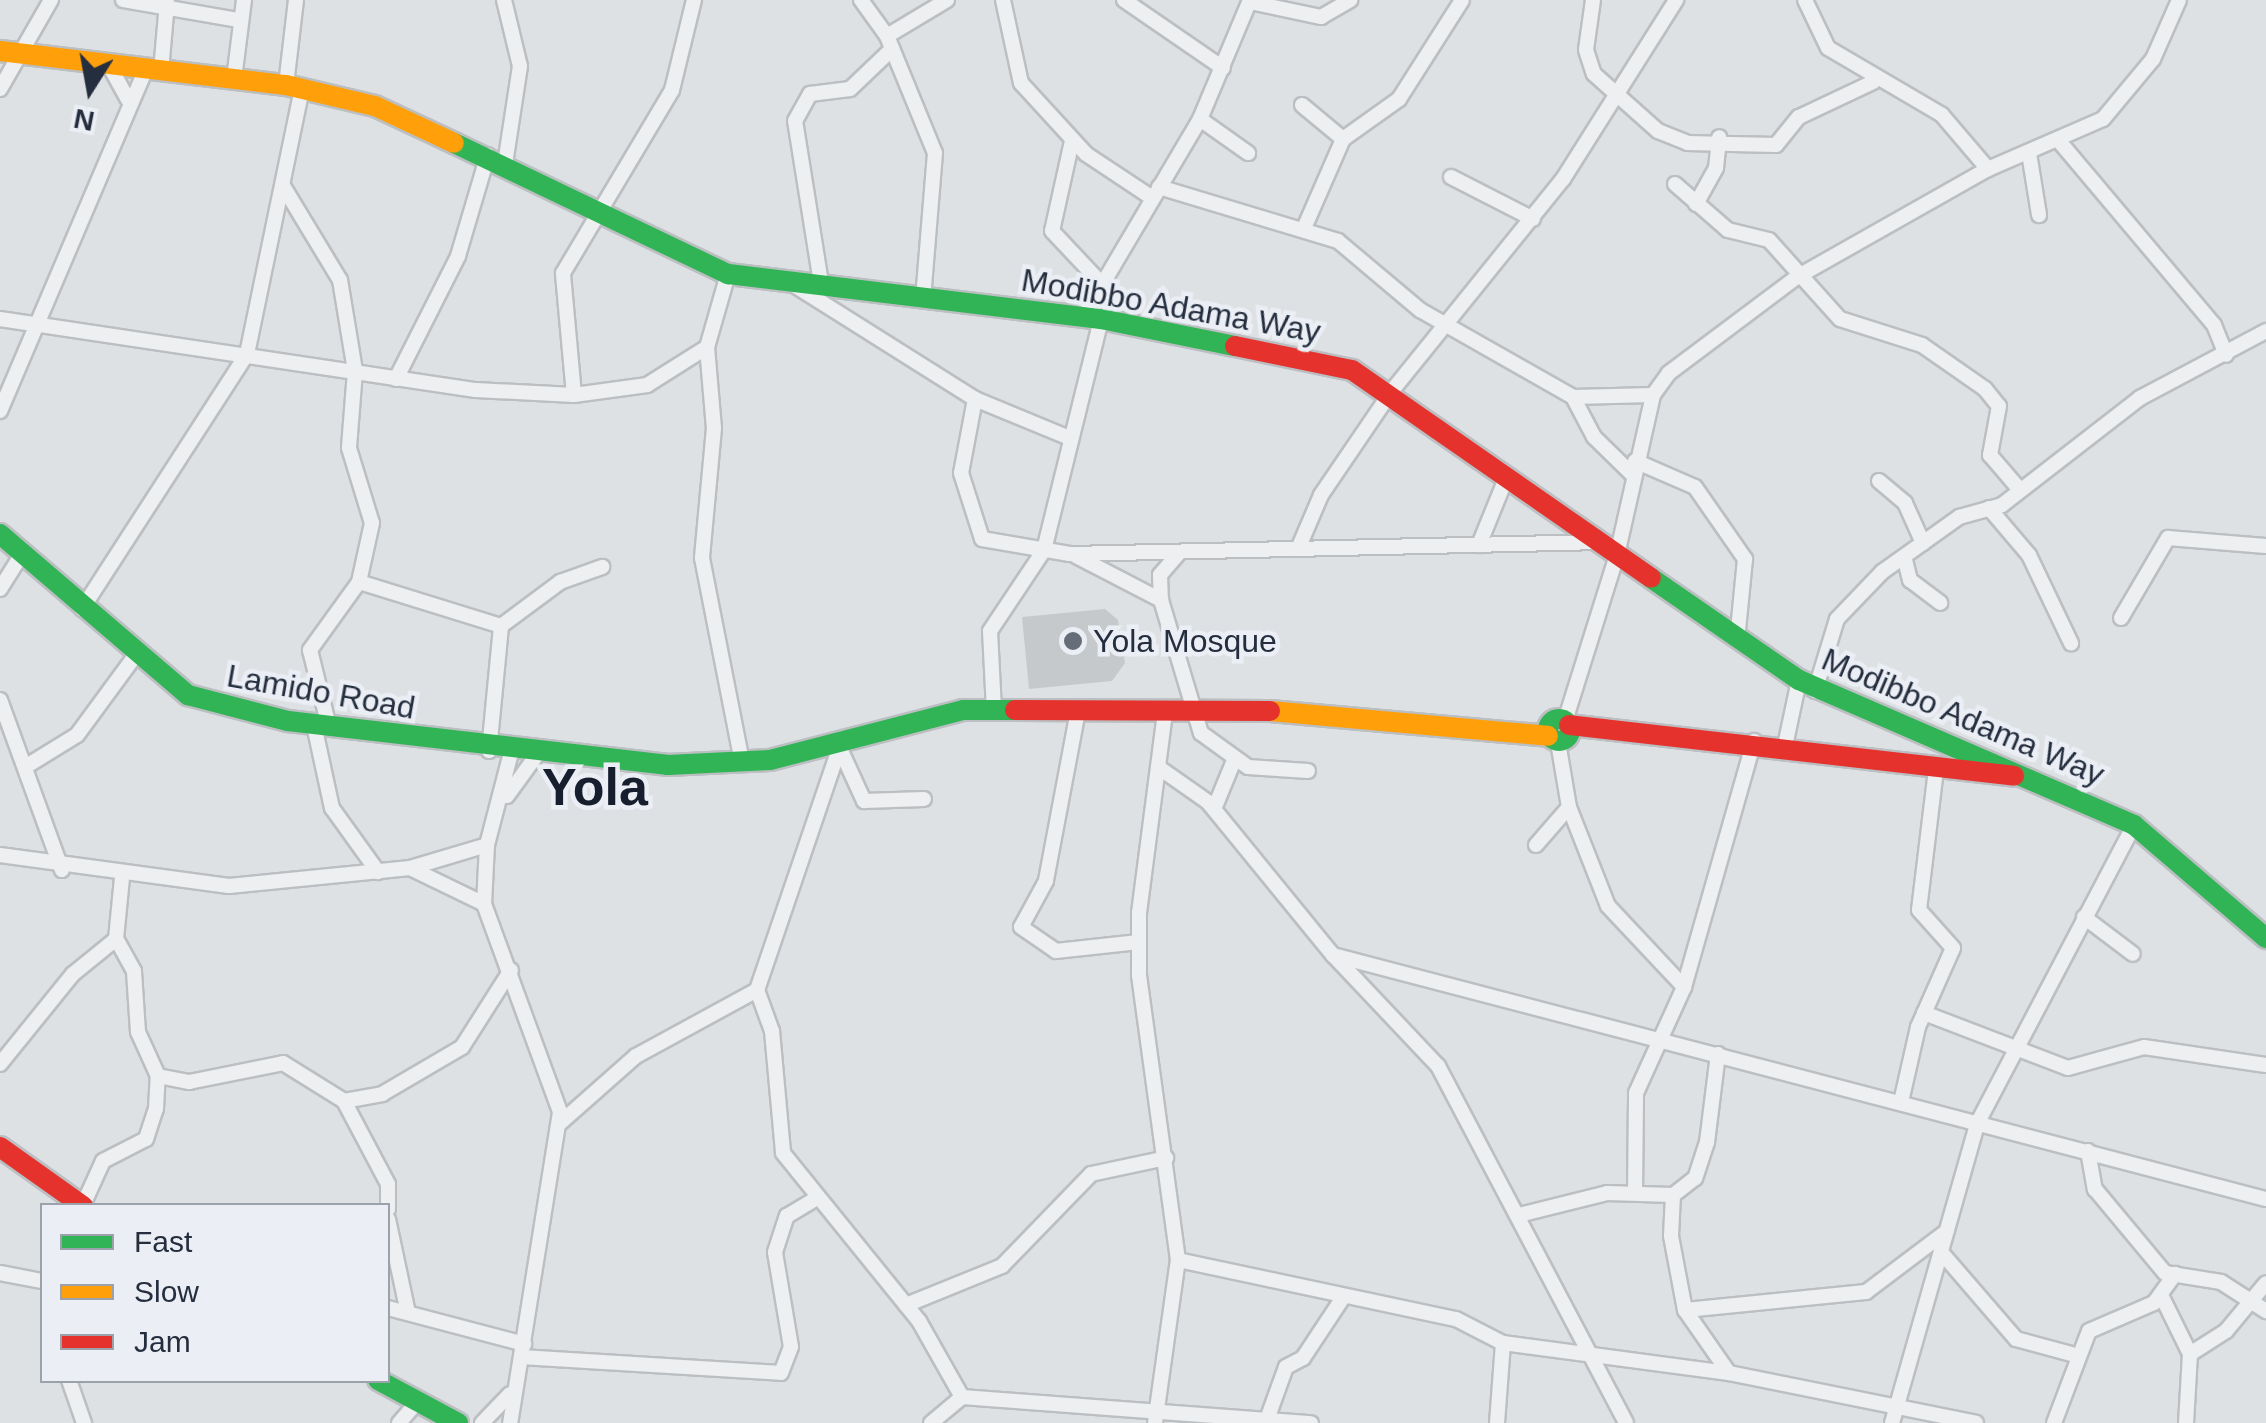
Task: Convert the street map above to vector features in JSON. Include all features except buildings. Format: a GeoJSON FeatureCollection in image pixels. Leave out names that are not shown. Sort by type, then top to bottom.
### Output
{"type":"FeatureCollection","features":[{"type":"Feature","properties":{"kind":"main road","name":"Modibbo Adama Way"},"geometry":{"type":"LineString","coordinates":[[0,51],[294,87],[376,106],[728,274],[794,285],[1092,318],[1311,357],[1391,392],[1807,686],[2031,777],[2134,825],[2266,938]]}},
{"type":"Feature","properties":{"kind":"main road","name":"Lamido Road"},"geometry":{"type":"LineString","coordinates":[[0,534],[135,656],[188,695],[322,726],[489,751],[536,756],[742,761],[791,757],[842,746],[922,714],[994,710],[1330,711],[1519,733],[1560,731]]}},
{"type":"Feature","properties":{"kind":"main road"},"geometry":{"type":"LineString","coordinates":[[1560,731],[1608,730],[1754,741],[1936,770],[2031,777]]}},
{"type":"Feature","properties":{"kind":"main road"},"geometry":{"type":"LineString","coordinates":[[0,1147],[79,1203]]}},
{"type":"Feature","properties":{"kind":"main road"},"geometry":{"type":"LineString","coordinates":[[383,1383],[458,1423]]}},
{"type":"Feature","properties":{"kind":"street"},"geometry":{"type":"LineString","coordinates":[[0,89],[52,0]]}},
{"type":"Feature","properties":{"kind":"street"},"geometry":{"type":"LineString","coordinates":[[123,0],[214,7],[239,20]]}},
{"type":"Feature","properties":{"kind":"street"},"geometry":{"type":"LineString","coordinates":[[234,80],[244,0]]}},
{"type":"Feature","properties":{"kind":"street"},"geometry":{"type":"LineString","coordinates":[[82,609],[248,354],[284,186],[294,87],[296,0]]}},
{"type":"Feature","properties":{"kind":"street"},"geometry":{"type":"LineString","coordinates":[[396,379],[458,256],[496,160],[520,66],[504,0]]}},
{"type":"Feature","properties":{"kind":"street"},"geometry":{"type":"LineString","coordinates":[[574,395],[563,273],[596,210],[672,90],[694,0]]}},
{"type":"Feature","properties":{"kind":"street"},"geometry":{"type":"LineString","coordinates":[[861,0],[890,43],[940,177],[923,298]]}},
{"type":"Feature","properties":{"kind":"street"},"geometry":{"type":"LineString","coordinates":[[822,288],[795,121],[810,94],[850,89],[890,43],[947,0]]}},
{"type":"Feature","properties":{"kind":"street"},"geometry":{"type":"LineString","coordinates":[[1003,0],[1014,73],[1072,141],[1155,192],[1305,226],[1447,326],[1573,397],[1653,395]]}},
{"type":"Feature","properties":{"kind":"street"},"geometry":{"type":"LineString","coordinates":[[1124,0],[1224,68]]}},
{"type":"Feature","properties":{"kind":"street"},"geometry":{"type":"LineString","coordinates":[[994,710],[990,631],[1044,550],[1100,282],[1200,119],[1250,1],[1321,16],[1350,0]]}},
{"type":"Feature","properties":{"kind":"street"},"geometry":{"type":"LineString","coordinates":[[1305,226],[1342,139],[1398,99],[1462,0]]}},
{"type":"Feature","properties":{"kind":"street"},"geometry":{"type":"LineString","coordinates":[[1594,0],[1587,63],[1619,100],[1670,138],[1719,137],[1776,145],[1799,117],[1873,82]]}},
{"type":"Feature","properties":{"kind":"street"},"geometry":{"type":"LineString","coordinates":[[1298,549],[1321,495],[1391,392],[1532,219],[1619,100],[1676,0]]}},
{"type":"Feature","properties":{"kind":"street"},"geometry":{"type":"LineString","coordinates":[[1804,0],[1828,48],[1873,82],[1942,115],[1988,169]]}},
{"type":"Feature","properties":{"kind":"street"},"geometry":{"type":"LineString","coordinates":[[1684,986],[1608,906],[1569,807],[1560,731],[1653,395],[1691,354],[1797,278],[1988,169],[2103,119],[2153,60],[2178,0]]}},
{"type":"Feature","properties":{"kind":"street"},"geometry":{"type":"LineString","coordinates":[[0,411],[128,100],[153,71],[167,4]]}},
{"type":"Feature","properties":{"kind":"street"},"geometry":{"type":"LineString","coordinates":[[110,67],[128,100]]}},
{"type":"Feature","properties":{"kind":"street"},"geometry":{"type":"LineString","coordinates":[[1302,105],[1342,139]]}},
{"type":"Feature","properties":{"kind":"street"},"geometry":{"type":"LineString","coordinates":[[1200,119],[1248,153]]}},
{"type":"Feature","properties":{"kind":"street"},"geometry":{"type":"LineString","coordinates":[[1696,204],[1716,168],[1719,137]]}},
{"type":"Feature","properties":{"kind":"street"},"geometry":{"type":"LineString","coordinates":[[1072,141],[1052,231],[1100,282]]}},
{"type":"Feature","properties":{"kind":"street"},"geometry":{"type":"LineString","coordinates":[[2059,141],[2214,325],[2226,355]]}},
{"type":"Feature","properties":{"kind":"street"},"geometry":{"type":"LineString","coordinates":[[2030,152],[2039,216]]}},
{"type":"Feature","properties":{"kind":"street"},"geometry":{"type":"LineString","coordinates":[[1451,177],[1532,219]]}},
{"type":"Feature","properties":{"kind":"street"},"geometry":{"type":"LineString","coordinates":[[1675,184],[1728,230],[1769,240],[1797,278],[1840,319],[1922,345],[1986,389],[1999,406],[1990,455],[2020,490]]}},
{"type":"Feature","properties":{"kind":"street"},"geometry":{"type":"LineString","coordinates":[[284,186],[340,280],[355,371],[348,448],[372,523],[358,582],[310,650],[332,808],[378,872]]}},
{"type":"Feature","properties":{"kind":"street"},"geometry":{"type":"LineString","coordinates":[[728,274],[707,347],[714,428],[702,558],[742,761]]}},
{"type":"Feature","properties":{"kind":"street"},"geometry":{"type":"LineString","coordinates":[[794,285],[976,399],[1067,437]]}},
{"type":"Feature","properties":{"kind":"street"},"geometry":{"type":"LineString","coordinates":[[0,318],[396,379],[574,395],[647,385],[707,347]]}},
{"type":"Feature","properties":{"kind":"street"},"geometry":{"type":"LineString","coordinates":[[1786,746],[1807,686],[1837,620],[1923,542],[2020,490],[2140,398],[2266,332]]}},
{"type":"Feature","properties":{"kind":"street"},"geometry":{"type":"LineString","coordinates":[[1573,397],[1594,437],[1634,468],[1694,487],[1745,559],[1737,640]]}},
{"type":"Feature","properties":{"kind":"street"},"geometry":{"type":"LineString","coordinates":[[976,399],[961,472],[975,527],[982,539],[1070,554],[1479,545],[1610,548]]}},
{"type":"Feature","properties":{"kind":"street"},"geometry":{"type":"LineString","coordinates":[[1479,545],[1507,476]]}},
{"type":"Feature","properties":{"kind":"street"},"geometry":{"type":"LineString","coordinates":[[1880,481],[1904,503],[1923,542]]}},
{"type":"Feature","properties":{"kind":"street"},"geometry":{"type":"LineString","coordinates":[[1989,508],[2029,556],[2071,643]]}},
{"type":"Feature","properties":{"kind":"street"},"geometry":{"type":"LineString","coordinates":[[2121,618],[2168,538],[2266,546]]}},
{"type":"Feature","properties":{"kind":"street"},"geometry":{"type":"LineString","coordinates":[[1179,552],[1160,574],[1160,600],[1192,712],[1211,745],[1235,758],[1308,771]]}},
{"type":"Feature","properties":{"kind":"street"},"geometry":{"type":"LineString","coordinates":[[0,589],[22,554]]}},
{"type":"Feature","properties":{"kind":"street"},"geometry":{"type":"LineString","coordinates":[[1070,554],[1160,600]]}},
{"type":"Feature","properties":{"kind":"street"},"geometry":{"type":"LineString","coordinates":[[1905,560],[1910,580],[1940,602]]}},
{"type":"Feature","properties":{"kind":"street"},"geometry":{"type":"LineString","coordinates":[[489,751],[502,626],[560,582],[602,567]]}},
{"type":"Feature","properties":{"kind":"street"},"geometry":{"type":"LineString","coordinates":[[358,582],[502,626]]}},
{"type":"Feature","properties":{"kind":"street"},"geometry":{"type":"LineString","coordinates":[[25,767],[78,735],[135,656]]}},
{"type":"Feature","properties":{"kind":"street"},"geometry":{"type":"LineString","coordinates":[[0,700],[62,870]]}},
{"type":"Feature","properties":{"kind":"street"},"geometry":{"type":"LineString","coordinates":[[1078,711],[1046,881],[1021,927],[1056,951],[1139,942]]}},
{"type":"Feature","properties":{"kind":"street"},"geometry":{"type":"LineString","coordinates":[[1156,1420],[1178,1260],[1139,942],[1166,712]]}},
{"type":"Feature","properties":{"kind":"street"},"geometry":{"type":"LineString","coordinates":[[1636,1194],[1636,1093],[1684,986],[1754,741]]}},
{"type":"Feature","properties":{"kind":"street"},"geometry":{"type":"LineString","coordinates":[[842,746],[864,800],[924,799]]}},
{"type":"Feature","properties":{"kind":"street"},"geometry":{"type":"LineString","coordinates":[[842,746],[756,990],[772,1031],[783,1153],[815,1199],[906,1305],[962,1397]]}},
{"type":"Feature","properties":{"kind":"street"},"geometry":{"type":"LineString","coordinates":[[506,796],[511,753]]}},
{"type":"Feature","properties":{"kind":"street"},"geometry":{"type":"LineString","coordinates":[[510,1423],[511,1393],[522,1350],[560,1123],[554,1081],[484,904],[486,845],[506,796],[536,756]]}},
{"type":"Feature","properties":{"kind":"street"},"geometry":{"type":"LineString","coordinates":[[1214,809],[1235,758]]}},
{"type":"Feature","properties":{"kind":"street"},"geometry":{"type":"LineString","coordinates":[[1158,767],[1214,809],[1333,955],[1438,1066],[1626,1423]]}},
{"type":"Feature","properties":{"kind":"street"},"geometry":{"type":"LineString","coordinates":[[1901,1102],[1924,1013],[1953,948],[1919,910],[1936,770]]}},
{"type":"Feature","properties":{"kind":"street"},"geometry":{"type":"LineString","coordinates":[[1536,845],[1569,807]]}},
{"type":"Feature","properties":{"kind":"street"},"geometry":{"type":"LineString","coordinates":[[1893,1418],[1978,1122],[2134,825]]}},
{"type":"Feature","properties":{"kind":"street"},"geometry":{"type":"LineString","coordinates":[[0,856],[122,878],[229,886],[410,868],[486,845]]}},
{"type":"Feature","properties":{"kind":"street"},"geometry":{"type":"LineString","coordinates":[[410,868],[484,904]]}},
{"type":"Feature","properties":{"kind":"street"},"geometry":{"type":"LineString","coordinates":[[84,1203],[103,1161],[146,1139],[158,1076],[138,1032],[134,971],[116,939],[122,878]]}},
{"type":"Feature","properties":{"kind":"street"},"geometry":{"type":"LineString","coordinates":[[2084,917],[2133,954]]}},
{"type":"Feature","properties":{"kind":"street"},"geometry":{"type":"LineString","coordinates":[[0,1064],[73,974],[116,939]]}},
{"type":"Feature","properties":{"kind":"street"},"geometry":{"type":"LineString","coordinates":[[1333,955],[2266,1199]]}},
{"type":"Feature","properties":{"kind":"street"},"geometry":{"type":"LineString","coordinates":[[344,1101],[382,1094],[462,1046],[511,970]]}},
{"type":"Feature","properties":{"kind":"street"},"geometry":{"type":"LineString","coordinates":[[560,1123],[636,1056],[756,990]]}},
{"type":"Feature","properties":{"kind":"street"},"geometry":{"type":"LineString","coordinates":[[1924,1013],[2013,1051],[2068,1068],[2144,1047],[2266,1066]]}},
{"type":"Feature","properties":{"kind":"street"},"geometry":{"type":"LineString","coordinates":[[1718,1054],[1702,1161],[1672,1195],[1673,1270],[1685,1310],[1729,1374]]}},
{"type":"Feature","properties":{"kind":"street"},"geometry":{"type":"LineString","coordinates":[[158,1076],[189,1082],[283,1063],[344,1101],[388,1184],[388,1203]]}},
{"type":"Feature","properties":{"kind":"street"},"geometry":{"type":"LineString","coordinates":[[2088,1152],[2095,1189],[2174,1274],[2220,1282],[2266,1310]]}},
{"type":"Feature","properties":{"kind":"street"},"geometry":{"type":"LineString","coordinates":[[906,1305],[1002,1266],[1091,1174],[1166,1158]]}},
{"type":"Feature","properties":{"kind":"street"},"geometry":{"type":"LineString","coordinates":[[1519,1214],[1636,1194],[1672,1195]]}},
{"type":"Feature","properties":{"kind":"street"},"geometry":{"type":"LineString","coordinates":[[390,1308],[522,1350],[781,1373],[790,1348],[775,1252],[787,1216],[815,1199]]}},
{"type":"Feature","properties":{"kind":"street"},"geometry":{"type":"LineString","coordinates":[[390,1228],[408,1313]]}},
{"type":"Feature","properties":{"kind":"street"},"geometry":{"type":"LineString","coordinates":[[1685,1310],[1866,1292],[1947,1231]]}},
{"type":"Feature","properties":{"kind":"street"},"geometry":{"type":"LineString","coordinates":[[1941,1252],[2016,1339],[2079,1356]]}},
{"type":"Feature","properties":{"kind":"street"},"geometry":{"type":"LineString","coordinates":[[1178,1260],[1342,1299],[1456,1319],[1503,1343],[1860,1396],[1893,1418],[1976,1423]]}},
{"type":"Feature","properties":{"kind":"street"},"geometry":{"type":"LineString","coordinates":[[0,1273],[40,1280]]}},
{"type":"Feature","properties":{"kind":"street"},"geometry":{"type":"LineString","coordinates":[[2054,1423],[2079,1356],[2105,1318],[2162,1296],[2174,1274]]}},
{"type":"Feature","properties":{"kind":"street"},"geometry":{"type":"LineString","coordinates":[[2190,1354],[2266,1284]]}},
{"type":"Feature","properties":{"kind":"street"},"geometry":{"type":"LineString","coordinates":[[2162,1296],[2190,1354],[2186,1423]]}},
{"type":"Feature","properties":{"kind":"street"},"geometry":{"type":"LineString","coordinates":[[1269,1414],[1286,1367],[1303,1358],[1342,1299]]}},
{"type":"Feature","properties":{"kind":"street"},"geometry":{"type":"LineString","coordinates":[[1497,1423],[1503,1343]]}},
{"type":"Feature","properties":{"kind":"street"},"geometry":{"type":"LineString","coordinates":[[70,1383],[84,1423]]}},
{"type":"Feature","properties":{"kind":"street"},"geometry":{"type":"LineString","coordinates":[[482,1423],[511,1393]]}},
{"type":"Feature","properties":{"kind":"street"},"geometry":{"type":"LineString","coordinates":[[932,1423],[962,1397],[1156,1420],[1269,1414],[1311,1423]]}},
{"type":"Feature","properties":{"kind":"street"},"geometry":{"type":"LineString","coordinates":[[398,1423],[417,1402]]}},
{"type":"Feature","properties":{"kind":"traffic: fast"},"geometry":{"type":"LineString","coordinates":[[454,143],[728,274],[1101,319],[1235,346]]}},
{"type":"Feature","properties":{"kind":"traffic: fast"},"geometry":{"type":"LineString","coordinates":[[0,534],[188,695],[288,721],[668,765],[770,760],[963,710],[1015,710]]}},
{"type":"Feature","properties":{"kind":"traffic: fast"},"geometry":{"type":"LineString","coordinates":[[1651,578],[1799,680],[2134,825],[2266,938]]}},
{"type":"Feature","properties":{"kind":"traffic: fast"},"geometry":{"type":"LineString","coordinates":[[1555,719],[1563,719],[1570,730],[1563,741],[1555,741],[1548,734],[1548,726],[1555,719]]}},
{"type":"Feature","properties":{"kind":"traffic: fast"},"geometry":{"type":"LineString","coordinates":[[384,1383],[458,1423]]}},
{"type":"Feature","properties":{"kind":"traffic: slow"},"geometry":{"type":"LineString","coordinates":[[0,51],[286,85],[375,106],[454,143]]}},
{"type":"Feature","properties":{"kind":"traffic: slow"},"geometry":{"type":"LineString","coordinates":[[1270,711],[1548,736]]}},
{"type":"Feature","properties":{"kind":"traffic: jam"},"geometry":{"type":"LineString","coordinates":[[1235,346],[1352,370],[1651,578]]}},
{"type":"Feature","properties":{"kind":"traffic: jam"},"geometry":{"type":"LineString","coordinates":[[1015,710],[1270,711]]}},
{"type":"Feature","properties":{"kind":"traffic: jam"},"geometry":{"type":"LineString","coordinates":[[1569,725],[2014,776]]}},
{"type":"Feature","properties":{"kind":"traffic: jam"},"geometry":{"type":"LineString","coordinates":[[0,1147],[79,1203]]}},
{"type":"Feature","properties":{"kind":"place","name":"Yola Mosque"},"geometry":{"type":"Point","coordinates":[1073,641]}},
{"type":"Feature","properties":{"kind":"district","name":"Yola"},"geometry":{"type":"Point","coordinates":[595,788]}}]}
